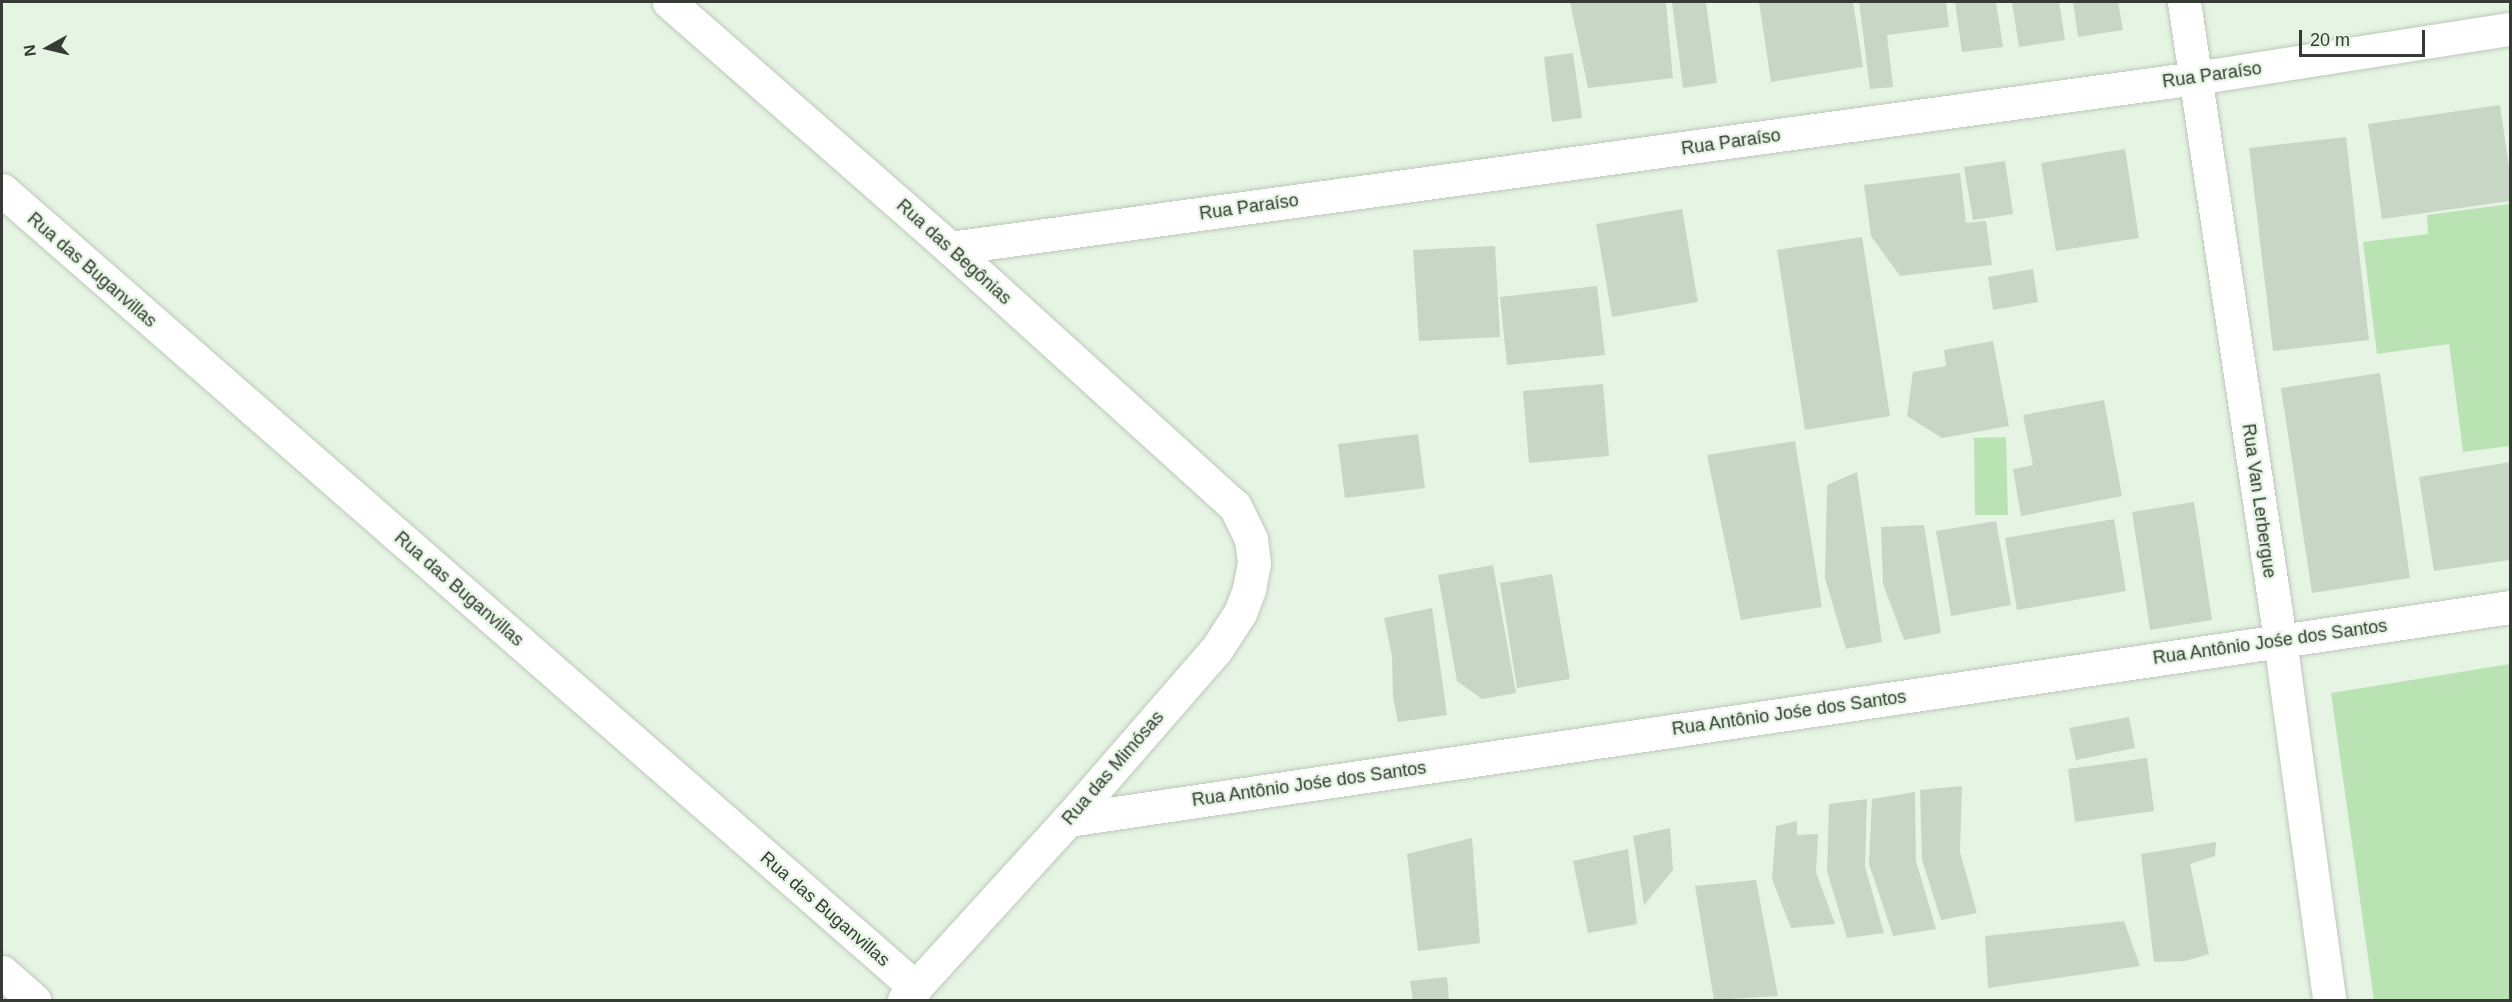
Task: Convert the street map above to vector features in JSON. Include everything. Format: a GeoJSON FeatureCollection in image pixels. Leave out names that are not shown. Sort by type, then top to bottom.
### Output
{"type":"FeatureCollection","features":[{"type":"Feature","properties":{"kind":"street","name":"Rua das Begônias"},"geometry":{"type":"LineString","coordinates":[[669,2],[950,248],[1235,506]]}},
{"type":"Feature","properties":{"kind":"street","name":"Rua Van Lerbergue"},"geometry":{"type":"LineString","coordinates":[[2184,2],[2280,640],[2329,1000]]}},
{"type":"Feature","properties":{"kind":"street","name":"Rua Paraíso"},"geometry":{"type":"LineString","coordinates":[[950,248],[2196,78],[2511,29]]}},
{"type":"Feature","properties":{"kind":"street","name":"Rua das Buganvillas"},"geometry":{"type":"LineString","coordinates":[[2,190],[910,994]]}},
{"type":"Feature","properties":{"kind":"street","name":"Rua das Mimósas"},"geometry":{"type":"LineString","coordinates":[[910,994],[1068,820],[1216,650],[1240,613],[1249,589],[1254,563],[1251,539],[1235,506]]}},
{"type":"Feature","properties":{"kind":"street","name":"Rua Antônio Jośe dos Santos"},"geometry":{"type":"LineString","coordinates":[[1068,820],[2511,607]]}},
{"type":"Feature","properties":{"kind":"street"},"geometry":{"type":"LineString","coordinates":[[2,972],[34,1000]]}},
{"type":"Feature","properties":{"kind":"green space"},"geometry":{"type":"Polygon","coordinates":[[[2510,204],[2510,446],[2463,452],[2449,344],[2377,354],[2363,242],[2428,234],[2427,215],[2510,204]]]}},
{"type":"Feature","properties":{"kind":"green space"},"geometry":{"type":"Polygon","coordinates":[[[2006,437],[2008,515],[1975,515],[1974,438],[2006,437]]]}},
{"type":"Feature","properties":{"kind":"green space"},"geometry":{"type":"Polygon","coordinates":[[[2510,664],[2510,1000],[2374,1000],[2331,693],[2510,664]]]}},
{"type":"Feature","properties":{"kind":"building"},"geometry":{"type":"Polygon","coordinates":[[[1570,2],[1664,2],[1673,78],[1588,88],[1570,2]]]}},
{"type":"Feature","properties":{"kind":"building"},"geometry":{"type":"Polygon","coordinates":[[[1672,2],[1706,2],[1717,83],[1683,88],[1672,2]]]}},
{"type":"Feature","properties":{"kind":"building"},"geometry":{"type":"Polygon","coordinates":[[[1759,2],[1853,2],[1863,67],[1771,82],[1759,2]]]}},
{"type":"Feature","properties":{"kind":"building"},"geometry":{"type":"Polygon","coordinates":[[[1859,2],[1946,2],[1949,27],[1887,35],[1893,87],[1870,89],[1859,2]]]}},
{"type":"Feature","properties":{"kind":"building"},"geometry":{"type":"Polygon","coordinates":[[[1955,2],[1996,2],[2003,47],[1962,52],[1955,2]]]}},
{"type":"Feature","properties":{"kind":"building"},"geometry":{"type":"Polygon","coordinates":[[[2012,2],[2059,2],[2065,40],[2019,47],[2012,2]]]}},
{"type":"Feature","properties":{"kind":"building"},"geometry":{"type":"Polygon","coordinates":[[[2073,2],[2118,2],[2123,30],[2078,37],[2073,2]]]}},
{"type":"Feature","properties":{"kind":"building"},"geometry":{"type":"Polygon","coordinates":[[[1573,53],[1582,118],[1552,122],[1544,57],[1573,53]]]}},
{"type":"Feature","properties":{"kind":"building"},"geometry":{"type":"Polygon","coordinates":[[[2500,105],[2510,174],[2510,201],[2382,219],[2368,124],[2500,105]]]}},
{"type":"Feature","properties":{"kind":"building"},"geometry":{"type":"Polygon","coordinates":[[[2346,137],[2369,340],[2273,351],[2249,148],[2346,137]]]}},
{"type":"Feature","properties":{"kind":"building"},"geometry":{"type":"Polygon","coordinates":[[[2125,149],[2139,238],[2056,251],[2041,163],[2125,149]]]}},
{"type":"Feature","properties":{"kind":"building"},"geometry":{"type":"Polygon","coordinates":[[[2005,161],[2013,214],[1973,220],[1964,167],[2005,161]]]}},
{"type":"Feature","properties":{"kind":"building"},"geometry":{"type":"Polygon","coordinates":[[[1960,173],[1966,223],[1986,221],[1992,265],[1900,276],[1871,236],[1864,185],[1960,173]]]}},
{"type":"Feature","properties":{"kind":"building"},"geometry":{"type":"Polygon","coordinates":[[[1682,209],[1698,302],[1612,317],[1596,224],[1682,209]]]}},
{"type":"Feature","properties":{"kind":"building"},"geometry":{"type":"Polygon","coordinates":[[[1862,237],[1890,416],[1805,430],[1777,250],[1862,237]]]}},
{"type":"Feature","properties":{"kind":"building"},"geometry":{"type":"Polygon","coordinates":[[[1495,246],[1500,337],[1419,341],[1413,250],[1495,246]]]}},
{"type":"Feature","properties":{"kind":"building"},"geometry":{"type":"Polygon","coordinates":[[[2033,269],[2038,302],[1993,310],[1988,277],[2033,269]]]}},
{"type":"Feature","properties":{"kind":"building"},"geometry":{"type":"Polygon","coordinates":[[[1597,286],[1605,355],[1507,365],[1500,297],[1597,286]]]}},
{"type":"Feature","properties":{"kind":"building"},"geometry":{"type":"Polygon","coordinates":[[[1993,341],[2009,426],[1942,438],[1907,416],[1913,372],[1946,366],[1944,350],[1993,341]]]}},
{"type":"Feature","properties":{"kind":"building"},"geometry":{"type":"Polygon","coordinates":[[[2380,373],[2410,578],[2312,593],[2281,388],[2380,373]]]}},
{"type":"Feature","properties":{"kind":"building"},"geometry":{"type":"Polygon","coordinates":[[[1603,384],[1609,456],[1529,463],[1523,391],[1603,384]]]}},
{"type":"Feature","properties":{"kind":"building"},"geometry":{"type":"Polygon","coordinates":[[[2104,400],[2122,496],[2021,516],[2013,469],[2033,465],[2023,415],[2104,400]]]}},
{"type":"Feature","properties":{"kind":"building"},"geometry":{"type":"Polygon","coordinates":[[[1418,434],[1425,488],[1345,498],[1338,444],[1418,434]]]}},
{"type":"Feature","properties":{"kind":"building"},"geometry":{"type":"Polygon","coordinates":[[[1795,441],[1822,607],[1741,620],[1707,455],[1795,441]]]}},
{"type":"Feature","properties":{"kind":"building"},"geometry":{"type":"Polygon","coordinates":[[[2510,462],[2510,560],[2434,571],[2419,477],[2510,462]]]}},
{"type":"Feature","properties":{"kind":"building"},"geometry":{"type":"Polygon","coordinates":[[[1857,472],[1882,642],[1846,649],[1825,578],[1827,485],[1857,472]]]}},
{"type":"Feature","properties":{"kind":"building"},"geometry":{"type":"Polygon","coordinates":[[[2194,502],[2212,620],[2150,630],[2132,512],[2194,502]]]}},
{"type":"Feature","properties":{"kind":"building"},"geometry":{"type":"Polygon","coordinates":[[[2114,519],[2126,591],[2017,610],[2005,538],[2114,519]]]}},
{"type":"Feature","properties":{"kind":"building"},"geometry":{"type":"Polygon","coordinates":[[[1996,521],[2011,605],[1951,616],[1936,531],[1996,521]]]}},
{"type":"Feature","properties":{"kind":"building"},"geometry":{"type":"Polygon","coordinates":[[[1924,525],[1941,633],[1904,640],[1883,584],[1881,527],[1924,525]]]}},
{"type":"Feature","properties":{"kind":"building"},"geometry":{"type":"Polygon","coordinates":[[[1493,565],[1516,693],[1482,699],[1457,681],[1438,575],[1493,565]]]}},
{"type":"Feature","properties":{"kind":"building"},"geometry":{"type":"Polygon","coordinates":[[[1552,574],[1570,679],[1517,688],[1500,583],[1552,574]]]}},
{"type":"Feature","properties":{"kind":"building"},"geometry":{"type":"Polygon","coordinates":[[[1432,608],[1447,715],[1398,722],[1393,697],[1392,656],[1384,618],[1432,608]]]}},
{"type":"Feature","properties":{"kind":"building"},"geometry":{"type":"Polygon","coordinates":[[[2129,717],[2135,748],[2076,760],[2069,728],[2129,717]]]}},
{"type":"Feature","properties":{"kind":"building"},"geometry":{"type":"Polygon","coordinates":[[[2147,758],[2154,811],[2075,822],[2068,769],[2147,758]]]}},
{"type":"Feature","properties":{"kind":"building"},"geometry":{"type":"Polygon","coordinates":[[[1962,786],[1960,852],[1977,913],[1941,920],[1922,860],[1920,790],[1962,786]]]}},
{"type":"Feature","properties":{"kind":"building"},"geometry":{"type":"Polygon","coordinates":[[[1915,792],[1916,861],[1936,929],[1893,936],[1869,864],[1872,799],[1915,792]]]}},
{"type":"Feature","properties":{"kind":"building"},"geometry":{"type":"Polygon","coordinates":[[[1867,799],[1865,867],[1884,933],[1847,938],[1827,871],[1829,804],[1867,799]]]}},
{"type":"Feature","properties":{"kind":"building"},"geometry":{"type":"Polygon","coordinates":[[[1797,821],[1797,835],[1818,834],[1816,872],[1835,924],[1791,928],[1772,879],[1776,826],[1797,821]]]}},
{"type":"Feature","properties":{"kind":"building"},"geometry":{"type":"Polygon","coordinates":[[[1670,828],[1673,870],[1644,905],[1633,836],[1670,828]]]}},
{"type":"Feature","properties":{"kind":"building"},"geometry":{"type":"Polygon","coordinates":[[[1472,838],[1480,943],[1418,951],[1407,854],[1472,838]]]}},
{"type":"Feature","properties":{"kind":"building"},"geometry":{"type":"Polygon","coordinates":[[[2216,842],[2215,856],[2190,864],[2209,954],[2185,961],[2154,962],[2141,854],[2216,842]]]}},
{"type":"Feature","properties":{"kind":"building"},"geometry":{"type":"Polygon","coordinates":[[[1628,849],[1637,924],[1588,933],[1573,861],[1628,849]]]}},
{"type":"Feature","properties":{"kind":"building"},"geometry":{"type":"Polygon","coordinates":[[[1756,880],[1778,996],[1714,1000],[1695,886],[1756,880]]]}},
{"type":"Feature","properties":{"kind":"building"},"geometry":{"type":"Polygon","coordinates":[[[2124,921],[2140,966],[1988,988],[1985,936],[2124,921]]]}},
{"type":"Feature","properties":{"kind":"building"},"geometry":{"type":"Polygon","coordinates":[[[1447,977],[1449,1000],[1413,1000],[1410,981],[1447,977]]]}}]}
